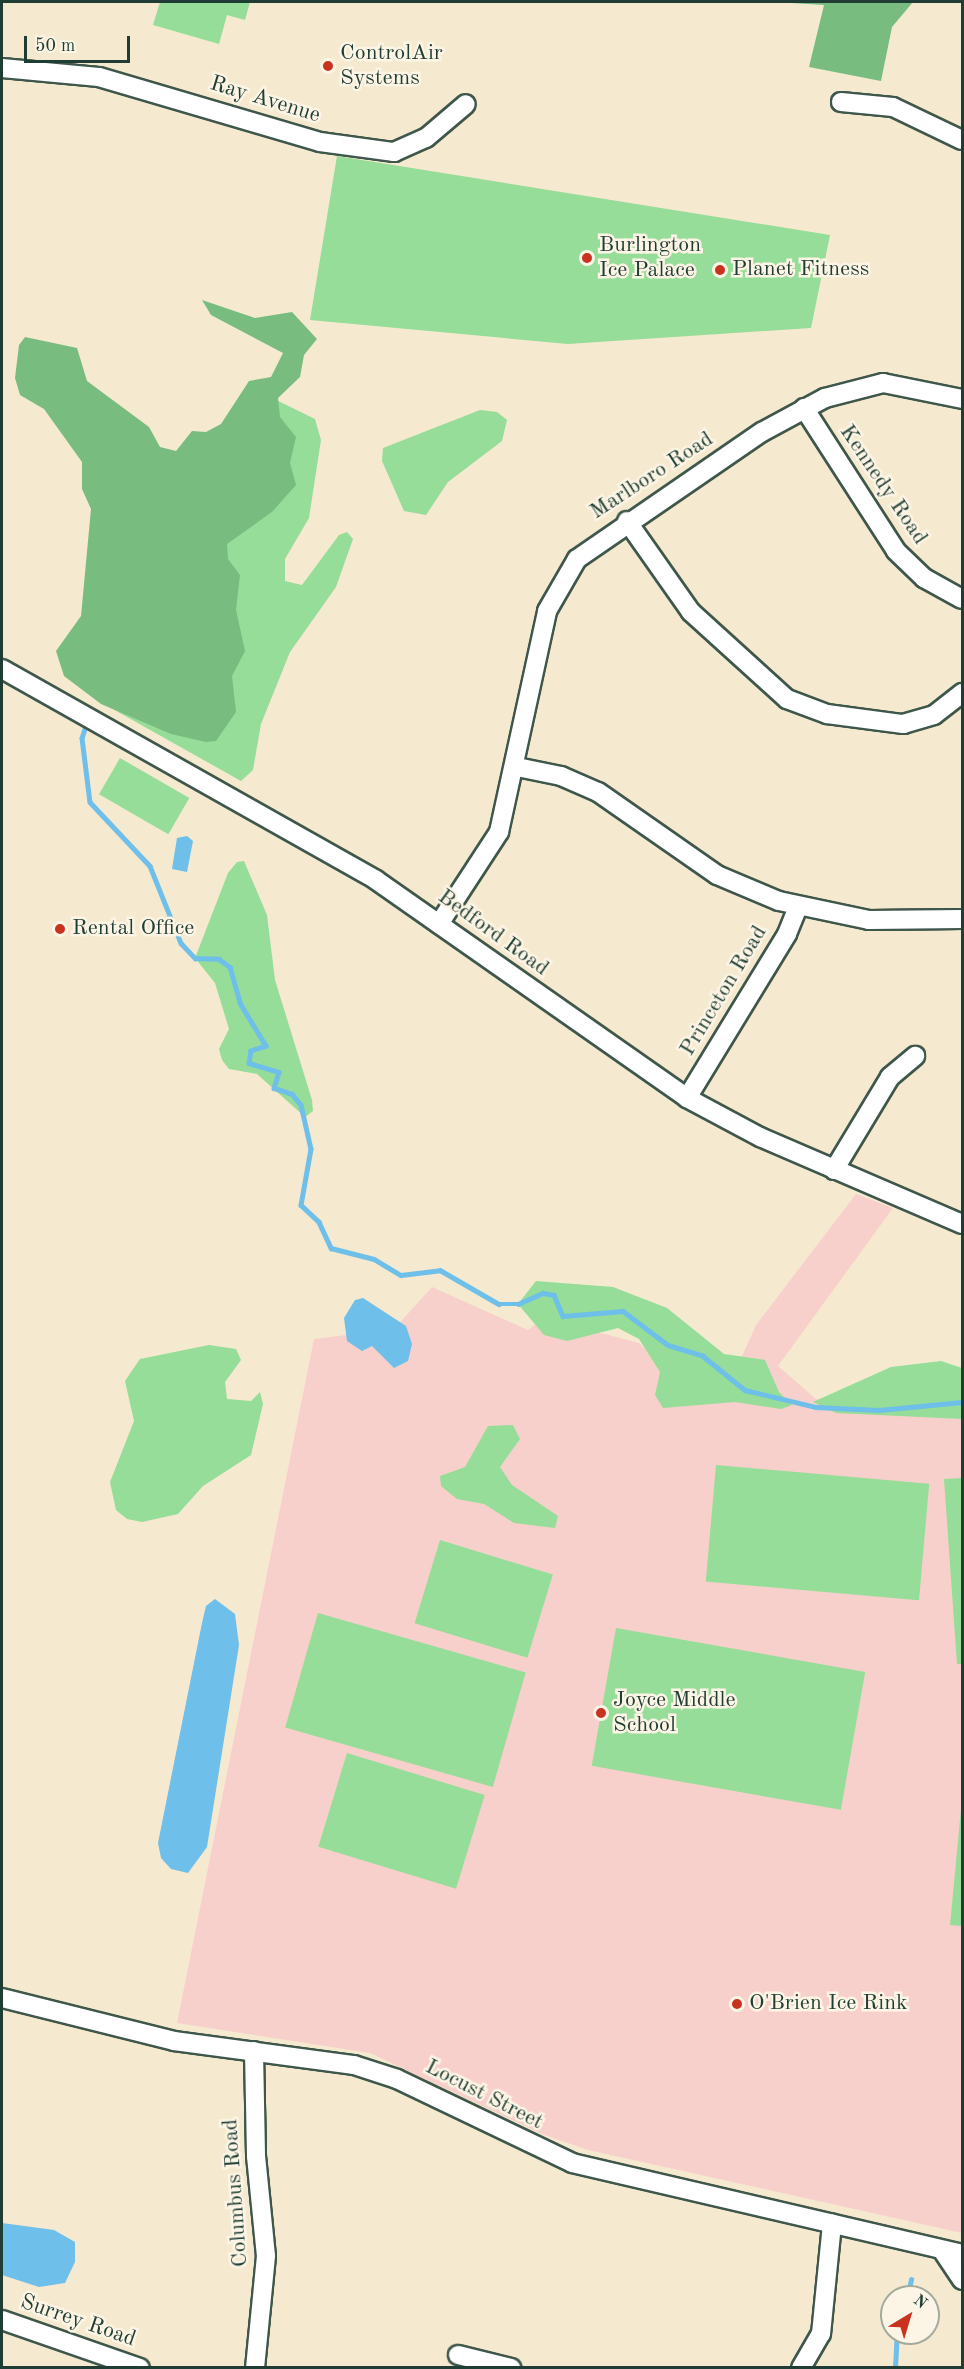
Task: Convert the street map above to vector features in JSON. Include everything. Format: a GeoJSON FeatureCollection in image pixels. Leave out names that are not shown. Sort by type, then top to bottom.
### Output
{"type":"FeatureCollection","features":[{"type":"Feature","properties":{"kind":"street","name":"Ray Avenue"},"geometry":{"type":"LineString","coordinates":[[2,68],[99,77],[320,142],[394,152],[426,138],[466,104]]}},
{"type":"Feature","properties":{"kind":"street"},"geometry":{"type":"LineString","coordinates":[[841,102],[893,107],[963,140]]}},
{"type":"Feature","properties":{"kind":"street","name":"Marlboro Road"},"geometry":{"type":"LineString","coordinates":[[439,924],[495,842],[516,768],[539,642],[557,586],[588,548],[804,408],[852,388],[883,382],[963,399]]}},
{"type":"Feature","properties":{"kind":"street","name":"Kennedy Road"},"geometry":{"type":"LineString","coordinates":[[804,408],[896,551],[924,578],[963,599]]}},
{"type":"Feature","properties":{"kind":"street"},"geometry":{"type":"LineString","coordinates":[[627,521],[691,612],[787,699],[828,714],[903,724],[934,715],[963,693]]}},
{"type":"Feature","properties":{"kind":"street","name":"Bedford Road"},"geometry":{"type":"LineString","coordinates":[[2,669],[317,845],[439,924],[687,1098],[834,1170],[963,1224]]}},
{"type":"Feature","properties":{"kind":"street"},"geometry":{"type":"LineString","coordinates":[[516,768],[585,785],[726,880],[798,907],[869,920],[963,919]]}},
{"type":"Feature","properties":{"kind":"street","name":"Princeton Road"},"geometry":{"type":"LineString","coordinates":[[687,1098],[787,934],[798,907]]}},
{"type":"Feature","properties":{"kind":"street"},"geometry":{"type":"LineString","coordinates":[[834,1170],[890,1077],[915,1056]]}},
{"type":"Feature","properties":{"kind":"street","name":"Locust Street"},"geometry":{"type":"LineString","coordinates":[[2,1998],[121,2030],[375,2071],[589,2169],[963,2254]]}},
{"type":"Feature","properties":{"kind":"street","name":"Columbus Road"},"geometry":{"type":"LineString","coordinates":[[254,2051],[255,2146],[266,2256],[255,2367]]}},
{"type":"Feature","properties":{"kind":"street"},"geometry":{"type":"LineString","coordinates":[[801,2367],[821,2334],[832,2224]]}},
{"type":"Feature","properties":{"kind":"street"},"geometry":{"type":"LineString","coordinates":[[942,2250],[963,2280]]}},
{"type":"Feature","properties":{"kind":"street","name":"Surrey Road"},"geometry":{"type":"LineString","coordinates":[[2,2320],[140,2367]]}},
{"type":"Feature","properties":{"kind":"street"},"geometry":{"type":"LineString","coordinates":[[458,2355],[511,2367]]}},
{"type":"Feature","properties":{"kind":"shaded area","name":"Joyce Middle School"},"geometry":{"type":"Polygon","coordinates":[[[856,1194],[893,1208],[778,1366],[816,1399],[962,1396],[962,2233],[588,2150],[542,2134],[370,2053],[177,2023],[314,1339],[394,1329],[432,1287],[528,1330],[537,1323],[605,1334],[639,1343],[659,1361],[731,1381],[756,1325],[856,1194]]]}},
{"type":"Feature","properties":{"kind":"green space"},"geometry":{"type":"Polygon","coordinates":[[[160,2],[250,2],[245,20],[227,15],[219,44],[153,25],[160,2]]]}},
{"type":"Feature","properties":{"kind":"green space"},"geometry":{"type":"Polygon","coordinates":[[[774,2],[913,2],[892,27],[881,81],[809,67],[824,5],[774,2]]]}},
{"type":"Feature","properties":{"kind":"green space"},"geometry":{"type":"Polygon","coordinates":[[[337,156],[830,235],[811,328],[568,344],[310,320],[337,156]]]}},
{"type":"Feature","properties":{"kind":"green space"},"geometry":{"type":"Polygon","coordinates":[[[202,300],[255,318],[292,312],[317,339],[304,355],[300,377],[278,398],[280,417],[296,437],[290,463],[296,485],[272,512],[227,544],[228,559],[240,575],[236,610],[245,651],[232,676],[236,712],[216,741],[206,742],[171,734],[101,704],[64,676],[56,651],[81,616],[91,509],[82,489],[82,462],[44,409],[20,395],[15,378],[19,345],[25,337],[77,348],[87,381],[149,427],[160,447],[176,451],[192,431],[206,432],[221,424],[249,381],[271,377],[283,353],[211,315],[202,300]]]}},
{"type":"Feature","properties":{"kind":"green space"},"geometry":{"type":"Polygon","coordinates":[[[266,395],[315,419],[321,440],[309,518],[285,559],[285,581],[302,585],[339,535],[347,532],[353,539],[336,587],[290,652],[261,724],[253,770],[241,781],[111,708],[212,592],[266,395]]]}},
{"type":"Feature","properties":{"kind":"green space"},"geometry":{"type":"Polygon","coordinates":[[[480,410],[497,412],[507,420],[502,441],[448,482],[426,515],[404,511],[382,461],[383,448],[480,410]]]}},
{"type":"Feature","properties":{"kind":"green space"},"geometry":{"type":"Polygon","coordinates":[[[120,758],[189,798],[168,834],[99,794],[120,758]]]}},
{"type":"Feature","properties":{"kind":"green space"},"geometry":{"type":"Polygon","coordinates":[[[244,861],[267,915],[275,980],[312,1100],[313,1111],[305,1117],[257,1074],[229,1069],[222,1060],[219,1049],[229,1029],[215,983],[195,958],[228,873],[237,862],[244,861]]]}},
{"type":"Feature","properties":{"kind":"green space"},"geometry":{"type":"Polygon","coordinates":[[[536,1281],[613,1287],[667,1308],[724,1354],[765,1360],[779,1392],[792,1405],[781,1409],[735,1402],[663,1408],[655,1395],[660,1372],[639,1339],[618,1328],[567,1341],[544,1335],[518,1304],[536,1281]]]}},
{"type":"Feature","properties":{"kind":"green space"},"geometry":{"type":"Polygon","coordinates":[[[209,1345],[236,1349],[241,1360],[225,1382],[227,1399],[251,1401],[260,1392],[263,1404],[251,1455],[203,1486],[178,1514],[142,1522],[127,1519],[116,1510],[110,1482],[134,1421],[125,1381],[140,1359],[209,1345]]]}},
{"type":"Feature","properties":{"kind":"green space"},"geometry":{"type":"Polygon","coordinates":[[[941,1361],[962,1368],[962,1419],[836,1413],[813,1402],[891,1367],[941,1361]]]}},
{"type":"Feature","properties":{"kind":"green space"},"geometry":{"type":"Polygon","coordinates":[[[513,1425],[520,1439],[500,1467],[512,1485],[558,1516],[555,1528],[514,1523],[484,1504],[457,1499],[441,1486],[440,1476],[465,1467],[488,1426],[513,1425]]]}},
{"type":"Feature","properties":{"kind":"green space"},"geometry":{"type":"Polygon","coordinates":[[[716,1465],[929,1484],[919,1600],[706,1582],[716,1465]]]}},
{"type":"Feature","properties":{"kind":"green space"},"geometry":{"type":"Polygon","coordinates":[[[962,1478],[962,1664],[957,1664],[944,1479],[962,1478]]]}},
{"type":"Feature","properties":{"kind":"green space"},"geometry":{"type":"Polygon","coordinates":[[[440,1540],[553,1574],[527,1658],[415,1623],[440,1540]]]}},
{"type":"Feature","properties":{"kind":"green space"},"geometry":{"type":"Polygon","coordinates":[[[318,1613],[526,1673],[493,1787],[285,1727],[318,1613]]]}},
{"type":"Feature","properties":{"kind":"green space"},"geometry":{"type":"Polygon","coordinates":[[[616,1628],[865,1672],[841,1810],[592,1766],[616,1628]]]}},
{"type":"Feature","properties":{"kind":"green space"},"geometry":{"type":"Polygon","coordinates":[[[347,1753],[485,1795],[456,1889],[318,1847],[347,1753]]]}},
{"type":"Feature","properties":{"kind":"green space"},"geometry":{"type":"Polygon","coordinates":[[[962,1799],[962,1926],[950,1925],[962,1799]]]}},
{"type":"Feature","properties":{"kind":"water"},"geometry":{"type":"Polygon","coordinates":[[[187,836],[193,841],[187,872],[172,869],[177,838],[187,836]]]}},
{"type":"Feature","properties":{"kind":"water"},"geometry":{"type":"Polygon","coordinates":[[[363,1298],[406,1326],[412,1344],[408,1361],[394,1368],[372,1346],[362,1351],[347,1341],[344,1318],[355,1300],[363,1298]]]}},
{"type":"Feature","properties":{"kind":"water"},"geometry":{"type":"Polygon","coordinates":[[[215,1599],[235,1614],[239,1645],[207,1847],[188,1873],[171,1869],[161,1858],[158,1843],[202,1623],[206,1606],[215,1599]]]}},
{"type":"Feature","properties":{"kind":"water"},"geometry":{"type":"Polygon","coordinates":[[[2,2223],[54,2230],[75,2242],[75,2262],[65,2283],[39,2287],[2,2275],[2,2223]]]}},
{"type":"Feature","properties":{"kind":"waterway"},"geometry":{"type":"LineString","coordinates":[[85,729],[82,738],[90,802],[150,866],[181,943],[195,958],[219,959],[230,967],[240,1003],[266,1046],[251,1051],[249,1063],[279,1072],[274,1088],[292,1094],[301,1105],[311,1149],[301,1205],[319,1222],[331,1248],[374,1259],[401,1275],[440,1270],[499,1304],[518,1304],[543,1293],[554,1295],[563,1316],[623,1311],[668,1345],[703,1356],[745,1390],[816,1407],[879,1410],[962,1402]]}},
{"type":"Feature","properties":{"kind":"waterway"},"geometry":{"type":"LineString","coordinates":[[910,2285],[911,2279]]}},
{"type":"Feature","properties":{"kind":"waterway"},"geometry":{"type":"LineString","coordinates":[[895,2368],[896,2345]]}},
{"type":"Feature","properties":{"kind":"place","name":"ControlAir Systems"},"geometry":{"type":"Point","coordinates":[328,66]}},
{"type":"Feature","properties":{"kind":"place","name":"Burlington Ice Palace"},"geometry":{"type":"Point","coordinates":[587,258]}},
{"type":"Feature","properties":{"kind":"place","name":"Planet Fitness"},"geometry":{"type":"Point","coordinates":[720,270]}},
{"type":"Feature","properties":{"kind":"place","name":"Rental Office"},"geometry":{"type":"Point","coordinates":[60,929]}},
{"type":"Feature","properties":{"kind":"place","name":"Joyce Middle School"},"geometry":{"type":"Point","coordinates":[601,1713]}},
{"type":"Feature","properties":{"kind":"place","name":"O'Brien Ice Rink"},"geometry":{"type":"Point","coordinates":[737,2004]}}]}
